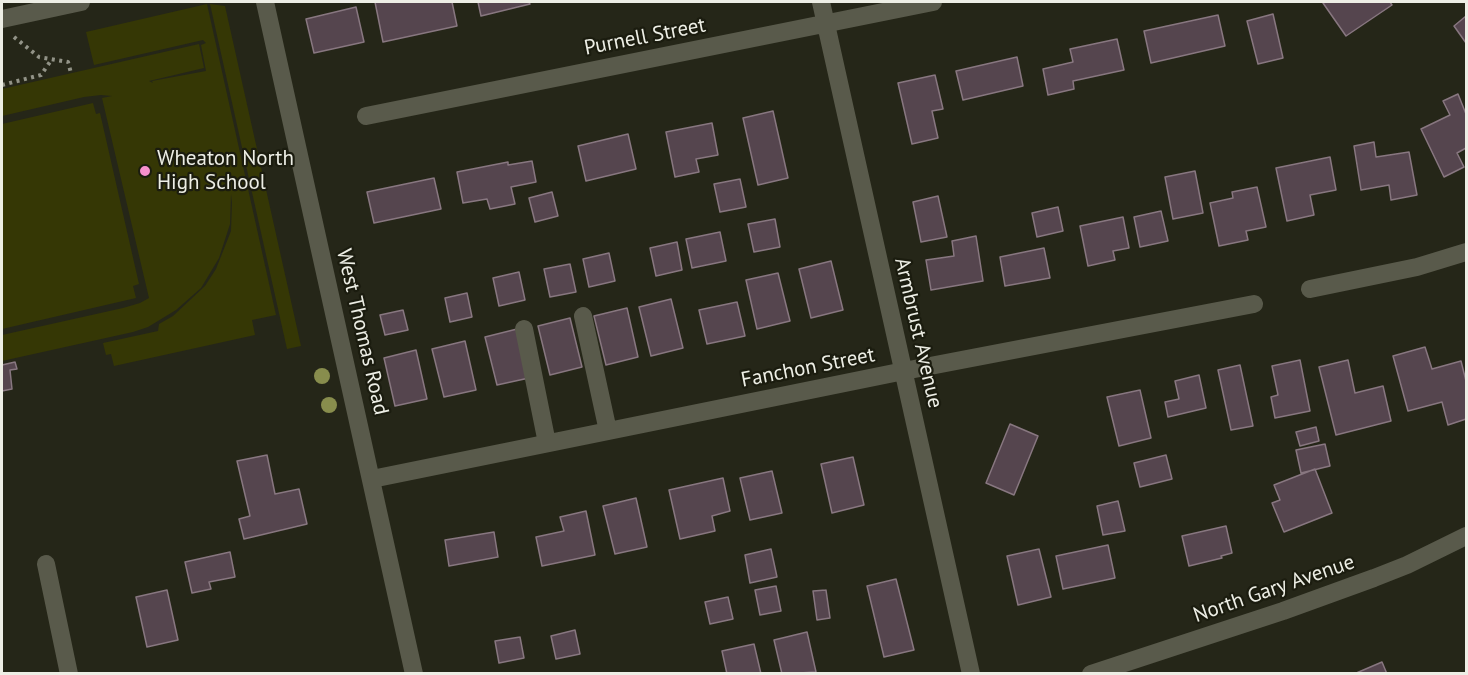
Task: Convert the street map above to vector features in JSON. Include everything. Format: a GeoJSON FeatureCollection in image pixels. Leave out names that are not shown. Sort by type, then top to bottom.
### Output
{"type":"FeatureCollection","features":[{"type":"Feature","properties":{"kind":"street"},"geometry":{"type":"LineString","coordinates":[[2,19],[81,2]]}},
{"type":"Feature","properties":{"kind":"street","name":"West Thomas Road"},"geometry":{"type":"LineString","coordinates":[[265,2],[414,674]]}},
{"type":"Feature","properties":{"kind":"street","name":"Armbrust Avenue"},"geometry":{"type":"LineString","coordinates":[[821,2],[971,674]]}},
{"type":"Feature","properties":{"kind":"street","name":"Purnell Street"},"geometry":{"type":"LineString","coordinates":[[366,116],[933,2]]}},
{"type":"Feature","properties":{"kind":"street"},"geometry":{"type":"LineString","coordinates":[[1310,289],[1417,267],[1467,252]]}},
{"type":"Feature","properties":{"kind":"street","name":"Fanchon Street"},"geometry":{"type":"LineString","coordinates":[[372,479],[904,371],[1254,304]]}},
{"type":"Feature","properties":{"kind":"street"},"geometry":{"type":"LineString","coordinates":[[583,316],[609,431]]}},
{"type":"Feature","properties":{"kind":"street"},"geometry":{"type":"LineString","coordinates":[[524,329],[547,443]]}},
{"type":"Feature","properties":{"kind":"street","name":"North Gary Avenue"},"geometry":{"type":"LineString","coordinates":[[1091,674],[1283,611],[1366,581],[1407,565],[1467,536]]}},
{"type":"Feature","properties":{"kind":"street"},"geometry":{"type":"LineString","coordinates":[[46,564],[69,674]]}},
{"type":"Feature","properties":{"kind":"path"},"geometry":{"type":"LineString","coordinates":[[12,36],[39,57],[68,62],[71,73]]}},
{"type":"Feature","properties":{"kind":"path"},"geometry":{"type":"LineString","coordinates":[[2,85],[42,75],[52,59]]}},
{"type":"Feature","properties":{"kind":"shaded area"},"geometry":{"type":"Polygon","coordinates":[[[207,4],[276,315],[252,320],[255,335],[114,366],[111,354],[106,355],[103,343],[158,331],[159,324],[173,316],[205,286],[216,269],[231,231],[231,194],[230,224],[219,258],[201,288],[176,310],[148,327],[133,332],[2,361],[2,335],[123,308],[149,298],[102,98],[112,96],[84,97],[2,116],[2,89],[199,44],[204,68],[149,81],[153,83],[152,81],[206,71],[201,45],[206,43],[203,40],[94,65],[86,32],[207,4]]]}},
{"type":"Feature","properties":{"kind":"shaded area"},"geometry":{"type":"Polygon","coordinates":[[[210,4],[225,6],[301,346],[287,349],[210,4]]]}},
{"type":"Feature","properties":{"kind":"shaded area"},"geometry":{"type":"Polygon","coordinates":[[[93,103],[96,114],[100,113],[139,284],[133,286],[136,298],[2,329],[2,124],[93,103]]]}},
{"type":"Feature","properties":{"kind":"building"},"geometry":{"type":"Polygon","coordinates":[[[375,2],[452,2],[457,26],[383,42],[375,2]]]}},
{"type":"Feature","properties":{"kind":"building"},"geometry":{"type":"Polygon","coordinates":[[[478,2],[529,2],[530,4],[481,16],[478,2]]]}},
{"type":"Feature","properties":{"kind":"building"},"geometry":{"type":"Polygon","coordinates":[[[1390,2],[1392,5],[1346,36],[1323,3],[1390,2]]]}},
{"type":"Feature","properties":{"kind":"building"},"geometry":{"type":"Polygon","coordinates":[[[356,7],[364,42],[314,53],[306,19],[356,7]]]}},
{"type":"Feature","properties":{"kind":"building"},"geometry":{"type":"Polygon","coordinates":[[[1273,14],[1283,58],[1258,64],[1247,21],[1273,14]]]}},
{"type":"Feature","properties":{"kind":"building"},"geometry":{"type":"Polygon","coordinates":[[[1218,15],[1225,46],[1151,63],[1144,31],[1218,15]]]}},
{"type":"Feature","properties":{"kind":"building"},"geometry":{"type":"Polygon","coordinates":[[[1466,16],[1466,43],[1454,26],[1466,16]]]}},
{"type":"Feature","properties":{"kind":"building"},"geometry":{"type":"Polygon","coordinates":[[[1117,39],[1124,70],[1073,81],[1074,89],[1048,95],[1043,69],[1073,62],[1070,49],[1117,39]]]}},
{"type":"Feature","properties":{"kind":"building"},"geometry":{"type":"Polygon","coordinates":[[[1017,57],[1023,86],[963,100],[956,71],[1017,57]]]}},
{"type":"Feature","properties":{"kind":"building"},"geometry":{"type":"Polygon","coordinates":[[[935,75],[943,109],[932,111],[938,138],[912,144],[898,83],[935,75]]]}},
{"type":"Feature","properties":{"kind":"building"},"geometry":{"type":"Polygon","coordinates":[[[1458,94],[1466,114],[1466,148],[1457,153],[1464,167],[1444,177],[1421,129],[1450,115],[1443,101],[1458,94]]]}},
{"type":"Feature","properties":{"kind":"building"},"geometry":{"type":"Polygon","coordinates":[[[773,111],[788,178],[758,185],[743,118],[773,111]]]}},
{"type":"Feature","properties":{"kind":"building"},"geometry":{"type":"Polygon","coordinates":[[[712,123],[718,155],[696,159],[699,172],[675,177],[666,132],[712,123]]]}},
{"type":"Feature","properties":{"kind":"building"},"geometry":{"type":"Polygon","coordinates":[[[628,134],[636,169],[586,181],[578,146],[628,134]]]}},
{"type":"Feature","properties":{"kind":"building"},"geometry":{"type":"Polygon","coordinates":[[[1374,142],[1376,157],[1409,152],[1417,195],[1391,200],[1389,185],[1361,190],[1354,146],[1374,142]]]}},
{"type":"Feature","properties":{"kind":"building"},"geometry":{"type":"Polygon","coordinates":[[[1330,157],[1336,190],[1310,195],[1314,215],[1287,221],[1276,168],[1330,157]]]}},
{"type":"Feature","properties":{"kind":"building"},"geometry":{"type":"Polygon","coordinates":[[[532,161],[536,182],[511,187],[515,204],[490,209],[487,199],[463,203],[457,172],[508,162],[508,165],[532,161]]]}},
{"type":"Feature","properties":{"kind":"building"},"geometry":{"type":"Polygon","coordinates":[[[1195,171],[1203,213],[1173,219],[1165,177],[1195,171]]]}},
{"type":"Feature","properties":{"kind":"building"},"geometry":{"type":"Polygon","coordinates":[[[434,178],[441,209],[374,223],[367,192],[434,178]]]}},
{"type":"Feature","properties":{"kind":"building"},"geometry":{"type":"Polygon","coordinates":[[[740,179],[746,207],[720,212],[714,184],[740,179]]]}},
{"type":"Feature","properties":{"kind":"building"},"geometry":{"type":"Polygon","coordinates":[[[1257,187],[1266,227],[1246,231],[1248,240],[1219,246],[1210,203],[1233,198],[1232,192],[1257,187]]]}},
{"type":"Feature","properties":{"kind":"building"},"geometry":{"type":"Polygon","coordinates":[[[552,192],[558,216],[535,222],[529,198],[552,192]]]}},
{"type":"Feature","properties":{"kind":"building"},"geometry":{"type":"Polygon","coordinates":[[[938,196],[947,237],[921,242],[913,202],[938,196]]]}},
{"type":"Feature","properties":{"kind":"building"},"geometry":{"type":"Polygon","coordinates":[[[1058,207],[1063,231],[1037,237],[1032,213],[1058,207]]]}},
{"type":"Feature","properties":{"kind":"building"},"geometry":{"type":"Polygon","coordinates":[[[1161,211],[1168,241],[1140,247],[1134,217],[1161,211]]]}},
{"type":"Feature","properties":{"kind":"building"},"geometry":{"type":"Polygon","coordinates":[[[1123,217],[1129,248],[1113,251],[1115,260],[1088,266],[1080,226],[1123,217]]]}},
{"type":"Feature","properties":{"kind":"building"},"geometry":{"type":"Polygon","coordinates":[[[775,219],[780,247],[754,252],[748,224],[775,219]]]}},
{"type":"Feature","properties":{"kind":"building"},"geometry":{"type":"Polygon","coordinates":[[[720,232],[726,261],[692,268],[686,239],[720,232]]]}},
{"type":"Feature","properties":{"kind":"building"},"geometry":{"type":"Polygon","coordinates":[[[976,236],[983,281],[931,290],[926,260],[954,256],[952,241],[976,236]]]}},
{"type":"Feature","properties":{"kind":"building"},"geometry":{"type":"Polygon","coordinates":[[[677,242],[682,270],[656,276],[650,248],[677,242]]]}},
{"type":"Feature","properties":{"kind":"building"},"geometry":{"type":"Polygon","coordinates":[[[1044,248],[1050,278],[1005,286],[1000,257],[1044,248]]]}},
{"type":"Feature","properties":{"kind":"building"},"geometry":{"type":"Polygon","coordinates":[[[609,253],[615,281],[589,287],[583,259],[609,253]]]}},
{"type":"Feature","properties":{"kind":"building"},"geometry":{"type":"Polygon","coordinates":[[[831,261],[843,310],[811,318],[799,269],[831,261]]]}},
{"type":"Feature","properties":{"kind":"building"},"geometry":{"type":"Polygon","coordinates":[[[570,264],[576,292],[550,297],[544,269],[570,264]]]}},
{"type":"Feature","properties":{"kind":"building"},"geometry":{"type":"Polygon","coordinates":[[[519,272],[525,300],[499,306],[493,278],[519,272]]]}},
{"type":"Feature","properties":{"kind":"building"},"geometry":{"type":"Polygon","coordinates":[[[778,273],[790,321],[757,329],[746,280],[778,273]]]}},
{"type":"Feature","properties":{"kind":"building"},"geometry":{"type":"Polygon","coordinates":[[[467,293],[472,317],[450,322],[445,298],[467,293]]]}},
{"type":"Feature","properties":{"kind":"building"},"geometry":{"type":"Polygon","coordinates":[[[671,299],[683,348],[651,356],[639,307],[671,299]]]}},
{"type":"Feature","properties":{"kind":"building"},"geometry":{"type":"Polygon","coordinates":[[[737,302],[745,336],[707,344],[699,310],[737,302]]]}},
{"type":"Feature","properties":{"kind":"building"},"geometry":{"type":"Polygon","coordinates":[[[627,308],[638,357],[606,365],[594,316],[627,308]]]}},
{"type":"Feature","properties":{"kind":"building"},"geometry":{"type":"Polygon","coordinates":[[[403,310],[408,330],[385,335],[380,315],[403,310]]]}},
{"type":"Feature","properties":{"kind":"building"},"geometry":{"type":"Polygon","coordinates":[[[570,318],[582,367],[550,375],[538,326],[570,318]]]}},
{"type":"Feature","properties":{"kind":"building"},"geometry":{"type":"Polygon","coordinates":[[[517,329],[529,378],[497,385],[485,337],[517,329]]]}},
{"type":"Feature","properties":{"kind":"building"},"geometry":{"type":"Polygon","coordinates":[[[465,341],[476,390],[444,397],[432,349],[465,341]]]}},
{"type":"Feature","properties":{"kind":"building"},"geometry":{"type":"Polygon","coordinates":[[[1425,347],[1432,369],[1461,361],[1466,381],[1466,419],[1448,425],[1442,402],[1408,411],[1393,356],[1425,347]]]}},
{"type":"Feature","properties":{"kind":"building"},"geometry":{"type":"Polygon","coordinates":[[[416,350],[427,399],[395,406],[384,358],[416,350]]]}},
{"type":"Feature","properties":{"kind":"building"},"geometry":{"type":"Polygon","coordinates":[[[1300,360],[1310,411],[1275,418],[1271,397],[1278,395],[1272,366],[1300,360]]]}},
{"type":"Feature","properties":{"kind":"building"},"geometry":{"type":"Polygon","coordinates":[[[1348,360],[1355,393],[1383,386],[1391,421],[1336,435],[1319,367],[1348,360]]]}},
{"type":"Feature","properties":{"kind":"building"},"geometry":{"type":"Polygon","coordinates":[[[15,362],[17,369],[10,370],[12,389],[2,391],[2,365],[15,362]]]}},
{"type":"Feature","properties":{"kind":"building"},"geometry":{"type":"Polygon","coordinates":[[[1240,365],[1253,426],[1231,430],[1218,370],[1240,365]]]}},
{"type":"Feature","properties":{"kind":"building"},"geometry":{"type":"Polygon","coordinates":[[[1199,375],[1206,408],[1168,417],[1165,402],[1179,399],[1175,381],[1199,375]]]}},
{"type":"Feature","properties":{"kind":"building"},"geometry":{"type":"Polygon","coordinates":[[[1140,390],[1151,438],[1119,446],[1107,397],[1140,390]]]}},
{"type":"Feature","properties":{"kind":"building"},"geometry":{"type":"Polygon","coordinates":[[[1010,424],[1038,436],[1014,495],[986,483],[1010,424]]]}},
{"type":"Feature","properties":{"kind":"building"},"geometry":{"type":"Polygon","coordinates":[[[1316,427],[1319,441],[1300,446],[1296,432],[1316,427]]]}},
{"type":"Feature","properties":{"kind":"building"},"geometry":{"type":"Polygon","coordinates":[[[1325,444],[1330,466],[1301,473],[1296,450],[1325,444]]]}},
{"type":"Feature","properties":{"kind":"building"},"geometry":{"type":"Polygon","coordinates":[[[267,455],[275,494],[299,489],[307,524],[244,539],[239,519],[250,516],[237,461],[267,455]]]}},
{"type":"Feature","properties":{"kind":"building"},"geometry":{"type":"Polygon","coordinates":[[[1166,455],[1172,479],[1140,487],[1134,463],[1166,455]]]}},
{"type":"Feature","properties":{"kind":"building"},"geometry":{"type":"Polygon","coordinates":[[[853,457],[864,505],[832,513],[821,464],[853,457]]]}},
{"type":"Feature","properties":{"kind":"building"},"geometry":{"type":"Polygon","coordinates":[[[1315,469],[1332,513],[1284,532],[1272,503],[1280,500],[1274,485],[1315,469]]]}},
{"type":"Feature","properties":{"kind":"building"},"geometry":{"type":"Polygon","coordinates":[[[772,471],[782,513],[750,520],[740,478],[772,471]]]}},
{"type":"Feature","properties":{"kind":"building"},"geometry":{"type":"Polygon","coordinates":[[[723,478],[730,511],[712,516],[715,531],[680,539],[669,490],[723,478]]]}},
{"type":"Feature","properties":{"kind":"building"},"geometry":{"type":"Polygon","coordinates":[[[636,498],[647,547],[615,554],[603,506],[636,498]]]}},
{"type":"Feature","properties":{"kind":"building"},"geometry":{"type":"Polygon","coordinates":[[[1118,501],[1125,531],[1103,535],[1097,506],[1118,501]]]}},
{"type":"Feature","properties":{"kind":"building"},"geometry":{"type":"Polygon","coordinates":[[[586,511],[595,555],[542,566],[536,537],[564,531],[560,517],[586,511]]]}},
{"type":"Feature","properties":{"kind":"building"},"geometry":{"type":"Polygon","coordinates":[[[1226,526],[1232,553],[1221,556],[1222,558],[1189,566],[1182,536],[1226,526]]]}},
{"type":"Feature","properties":{"kind":"building"},"geometry":{"type":"Polygon","coordinates":[[[494,532],[498,557],[449,566],[445,540],[494,532]]]}},
{"type":"Feature","properties":{"kind":"building"},"geometry":{"type":"Polygon","coordinates":[[[1108,545],[1115,578],[1063,589],[1056,556],[1108,545]]]}},
{"type":"Feature","properties":{"kind":"building"},"geometry":{"type":"Polygon","coordinates":[[[771,549],[777,577],[750,583],[745,555],[771,549]]]}},
{"type":"Feature","properties":{"kind":"building"},"geometry":{"type":"Polygon","coordinates":[[[1039,549],[1051,597],[1018,605],[1007,556],[1039,549]]]}},
{"type":"Feature","properties":{"kind":"building"},"geometry":{"type":"Polygon","coordinates":[[[230,552],[235,577],[209,582],[211,589],[192,593],[185,562],[230,552]]]}},
{"type":"Feature","properties":{"kind":"building"},"geometry":{"type":"Polygon","coordinates":[[[896,579],[914,650],[884,657],[867,586],[896,579]]]}},
{"type":"Feature","properties":{"kind":"building"},"geometry":{"type":"Polygon","coordinates":[[[776,586],[781,611],[760,615],[755,590],[776,586]]]}},
{"type":"Feature","properties":{"kind":"building"},"geometry":{"type":"Polygon","coordinates":[[[167,590],[178,640],[147,647],[136,597],[167,590]]]}},
{"type":"Feature","properties":{"kind":"building"},"geometry":{"type":"Polygon","coordinates":[[[826,590],[830,618],[817,620],[813,591],[826,590]]]}},
{"type":"Feature","properties":{"kind":"building"},"geometry":{"type":"Polygon","coordinates":[[[728,597],[733,619],[710,624],[705,602],[728,597]]]}},
{"type":"Feature","properties":{"kind":"building"},"geometry":{"type":"Polygon","coordinates":[[[575,630],[580,654],[556,659],[551,636],[575,630]]]}},
{"type":"Feature","properties":{"kind":"building"},"geometry":{"type":"Polygon","coordinates":[[[807,632],[816,672],[782,674],[774,640],[807,632]]]}},
{"type":"Feature","properties":{"kind":"building"},"geometry":{"type":"Polygon","coordinates":[[[520,637],[524,658],[499,663],[495,641],[520,637]]]}},
{"type":"Feature","properties":{"kind":"building"},"geometry":{"type":"Polygon","coordinates":[[[754,644],[761,674],[727,674],[722,651],[754,644]]]}},
{"type":"Feature","properties":{"kind":"building"},"geometry":{"type":"Polygon","coordinates":[[[1382,662],[1387,674],[1354,674],[1382,662]]]}},
{"type":"Feature","properties":{"kind":"place","name":"Wheaton North High School"},"geometry":{"type":"Point","coordinates":[145,171]}}]}
